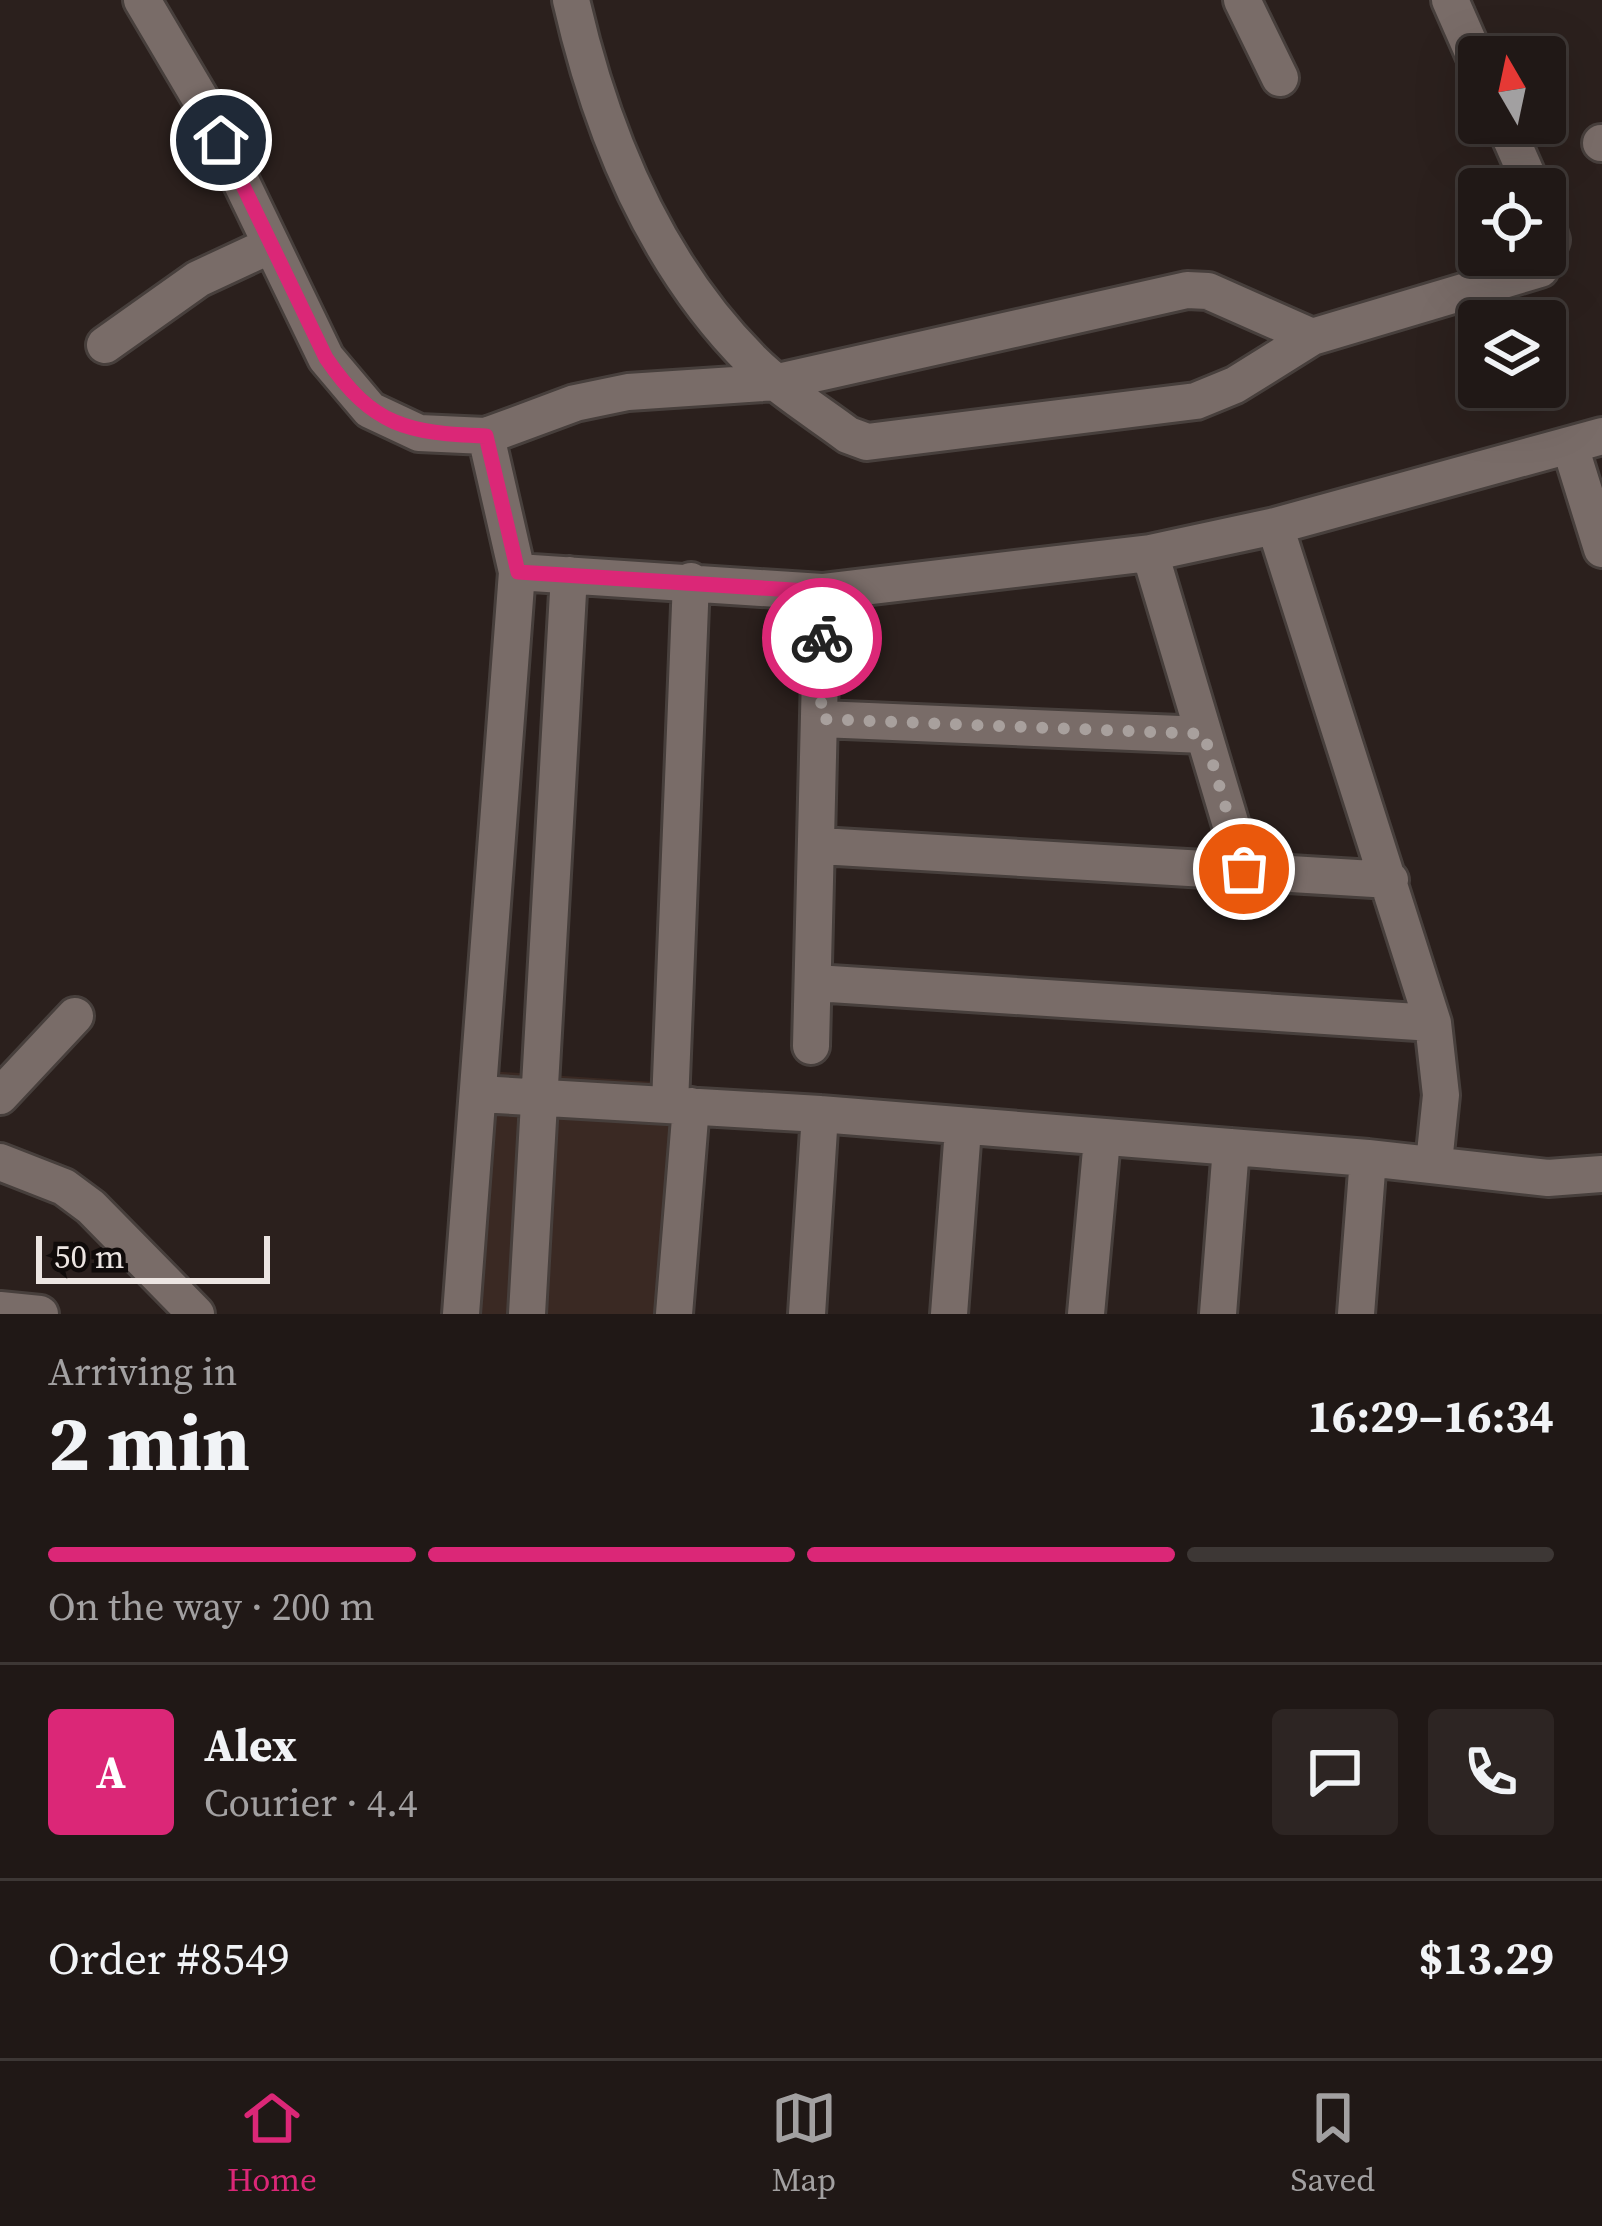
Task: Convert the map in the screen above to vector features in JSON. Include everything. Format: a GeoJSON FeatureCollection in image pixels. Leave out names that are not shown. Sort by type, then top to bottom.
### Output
{"type":"FeatureCollection","features":[{"type":"Feature","properties":{"kind":"street"},"geometry":{"type":"LineString","coordinates":[[142,0],[204,105],[326,358],[370,410],[419,433],[486,436],[575,403],[628,392],[778,382],[1187,290],[1208,291],[1312,338]]}},
{"type":"Feature","properties":{"kind":"street"},"geometry":{"type":"LineString","coordinates":[[572,0],[600,103],[650,222],[690,284],[752,361],[848,435],[885,442],[1196,401],[1235,385],[1312,338],[1517,276]]}},
{"type":"Feature","properties":{"kind":"street"},"geometry":{"type":"LineString","coordinates":[[1243,0],[1280,78]]}},
{"type":"Feature","properties":{"kind":"street"},"geometry":{"type":"LineString","coordinates":[[1450,0],[1466,36]]}},
{"type":"Feature","properties":{"kind":"street"},"geometry":{"type":"LineString","coordinates":[[105,345],[198,278],[272,245]]}},
{"type":"Feature","properties":{"kind":"street"},"geometry":{"type":"LineString","coordinates":[[460,1314],[518,572],[486,436]]}},
{"type":"Feature","properties":{"kind":"street"},"geometry":{"type":"LineString","coordinates":[[518,572],[823,592],[1150,553],[1275,526],[1586,441],[1602,549]]}},
{"type":"Feature","properties":{"kind":"street"},"geometry":{"type":"LineString","coordinates":[[1275,526],[1433,1023],[1442,1095],[1434,1163]]}},
{"type":"Feature","properties":{"kind":"street"},"geometry":{"type":"LineString","coordinates":[[1150,553],[1244,869]]}},
{"type":"Feature","properties":{"kind":"street"},"geometry":{"type":"LineString","coordinates":[[527,1314],[569,575]]}},
{"type":"Feature","properties":{"kind":"street"},"geometry":{"type":"LineString","coordinates":[[674,1314],[691,581]]}},
{"type":"Feature","properties":{"kind":"street"},"geometry":{"type":"LineString","coordinates":[[812,1046],[823,592]]}},
{"type":"Feature","properties":{"kind":"street"},"geometry":{"type":"LineString","coordinates":[[821,719],[1204,734]]}},
{"type":"Feature","properties":{"kind":"street"},"geometry":{"type":"LineString","coordinates":[[820,846],[1390,880]]}},
{"type":"Feature","properties":{"kind":"street"},"geometry":{"type":"LineString","coordinates":[[815,983],[1433,1023]]}},
{"type":"Feature","properties":{"kind":"street"},"geometry":{"type":"LineString","coordinates":[[0,1096],[75,1016]]}},
{"type":"Feature","properties":{"kind":"street"},"geometry":{"type":"LineString","coordinates":[[479,1094],[820,1114],[1434,1163],[1549,1178],[1602,1174]]}},
{"type":"Feature","properties":{"kind":"street"},"geometry":{"type":"LineString","coordinates":[[807,1314],[820,1114]]}},
{"type":"Feature","properties":{"kind":"street"},"geometry":{"type":"LineString","coordinates":[[949,1314],[963,1129]]}},
{"type":"Feature","properties":{"kind":"street"},"geometry":{"type":"LineString","coordinates":[[1086,1314],[1102,1139]]}},
{"type":"Feature","properties":{"kind":"street"},"geometry":{"type":"LineString","coordinates":[[1218,1314],[1231,1148]]}},
{"type":"Feature","properties":{"kind":"street"},"geometry":{"type":"LineString","coordinates":[[1356,1314],[1368,1158]]}},
{"type":"Feature","properties":{"kind":"street"},"geometry":{"type":"LineString","coordinates":[[0,1162],[64,1187],[91,1207],[196,1314]]}},
{"type":"Feature","properties":{"kind":"street"},"geometry":{"type":"LineString","coordinates":[[0,1310],[40,1314]]}},
{"type":"Feature","properties":{"kind":"shaded area"},"geometry":{"type":"Polygon","coordinates":[[[488,1071],[684,1084],[668,1314],[466,1314],[488,1071]]]}},
{"type":"Feature","properties":{"kind":"way so far"},"geometry":{"type":"LineString","coordinates":[[822,638],[821,719],[1204,734],[1244,869]]}},
{"type":"Feature","properties":{"kind":"route"},"geometry":{"type":"LineString","coordinates":[[221,140],[326,358],[346,387],[370,410],[419,433],[486,436],[518,572],[823,592],[822,638]]}}]}
